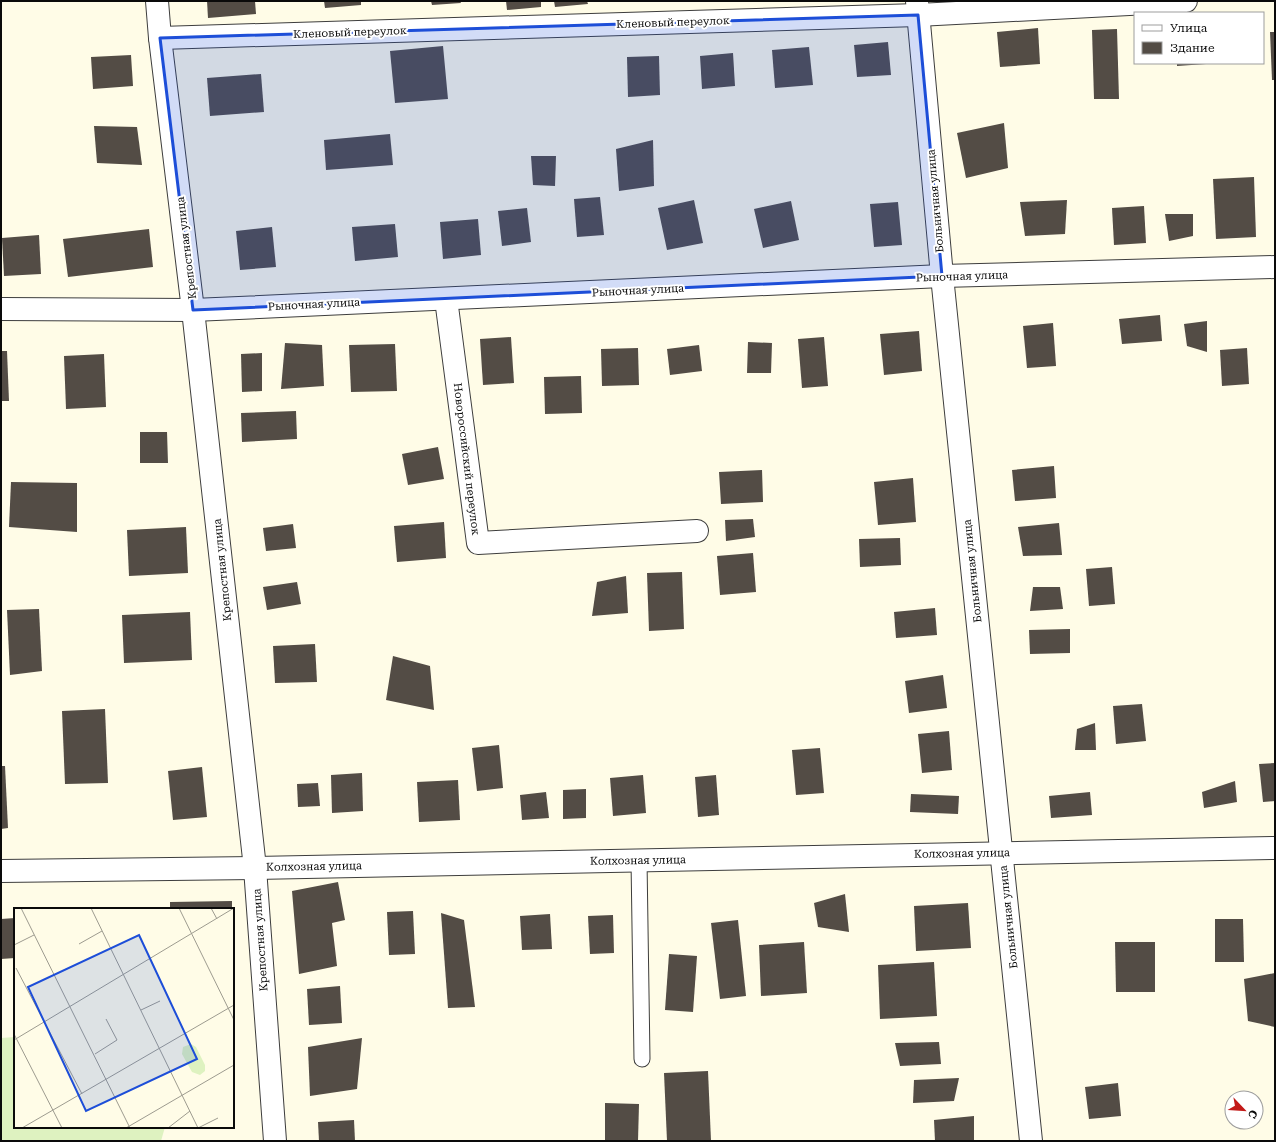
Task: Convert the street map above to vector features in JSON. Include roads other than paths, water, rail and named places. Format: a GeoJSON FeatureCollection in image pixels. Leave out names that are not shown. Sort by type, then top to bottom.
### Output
{"type":"FeatureCollection","features":[{"type":"Feature","properties":{"kind":"street","name":"Крепостная улица"},"geometry":{"type":"LineString","coordinates":[[157,1],[255,868],[275,1141]]}},
{"type":"Feature","properties":{"kind":"street","name":"Кленовый переулок"},"geometry":{"type":"LineString","coordinates":[[160,38],[917,8],[1186,1]]}},
{"type":"Feature","properties":{"kind":"street","name":"Больничная улица"},"geometry":{"type":"LineString","coordinates":[[917,8],[942,276],[1031,1141]]}},
{"type":"Feature","properties":{"kind":"street","name":"Рыночная улица"},"geometry":{"type":"LineString","coordinates":[[1,309],[193,310],[942,276],[1275,267]]}},
{"type":"Feature","properties":{"kind":"street","name":"Новороссийский переулок"},"geometry":{"type":"LineString","coordinates":[[446,299],[478,543],[697,531]]}},
{"type":"Feature","properties":{"kind":"street","name":"Колхозная улица"},"geometry":{"type":"LineString","coordinates":[[1,871],[255,868],[1001,852],[1275,848]]}},
{"type":"Feature","properties":{"kind":"lane"},"geometry":{"type":"LineString","coordinates":[[639,860],[642,1059]]}}]}
